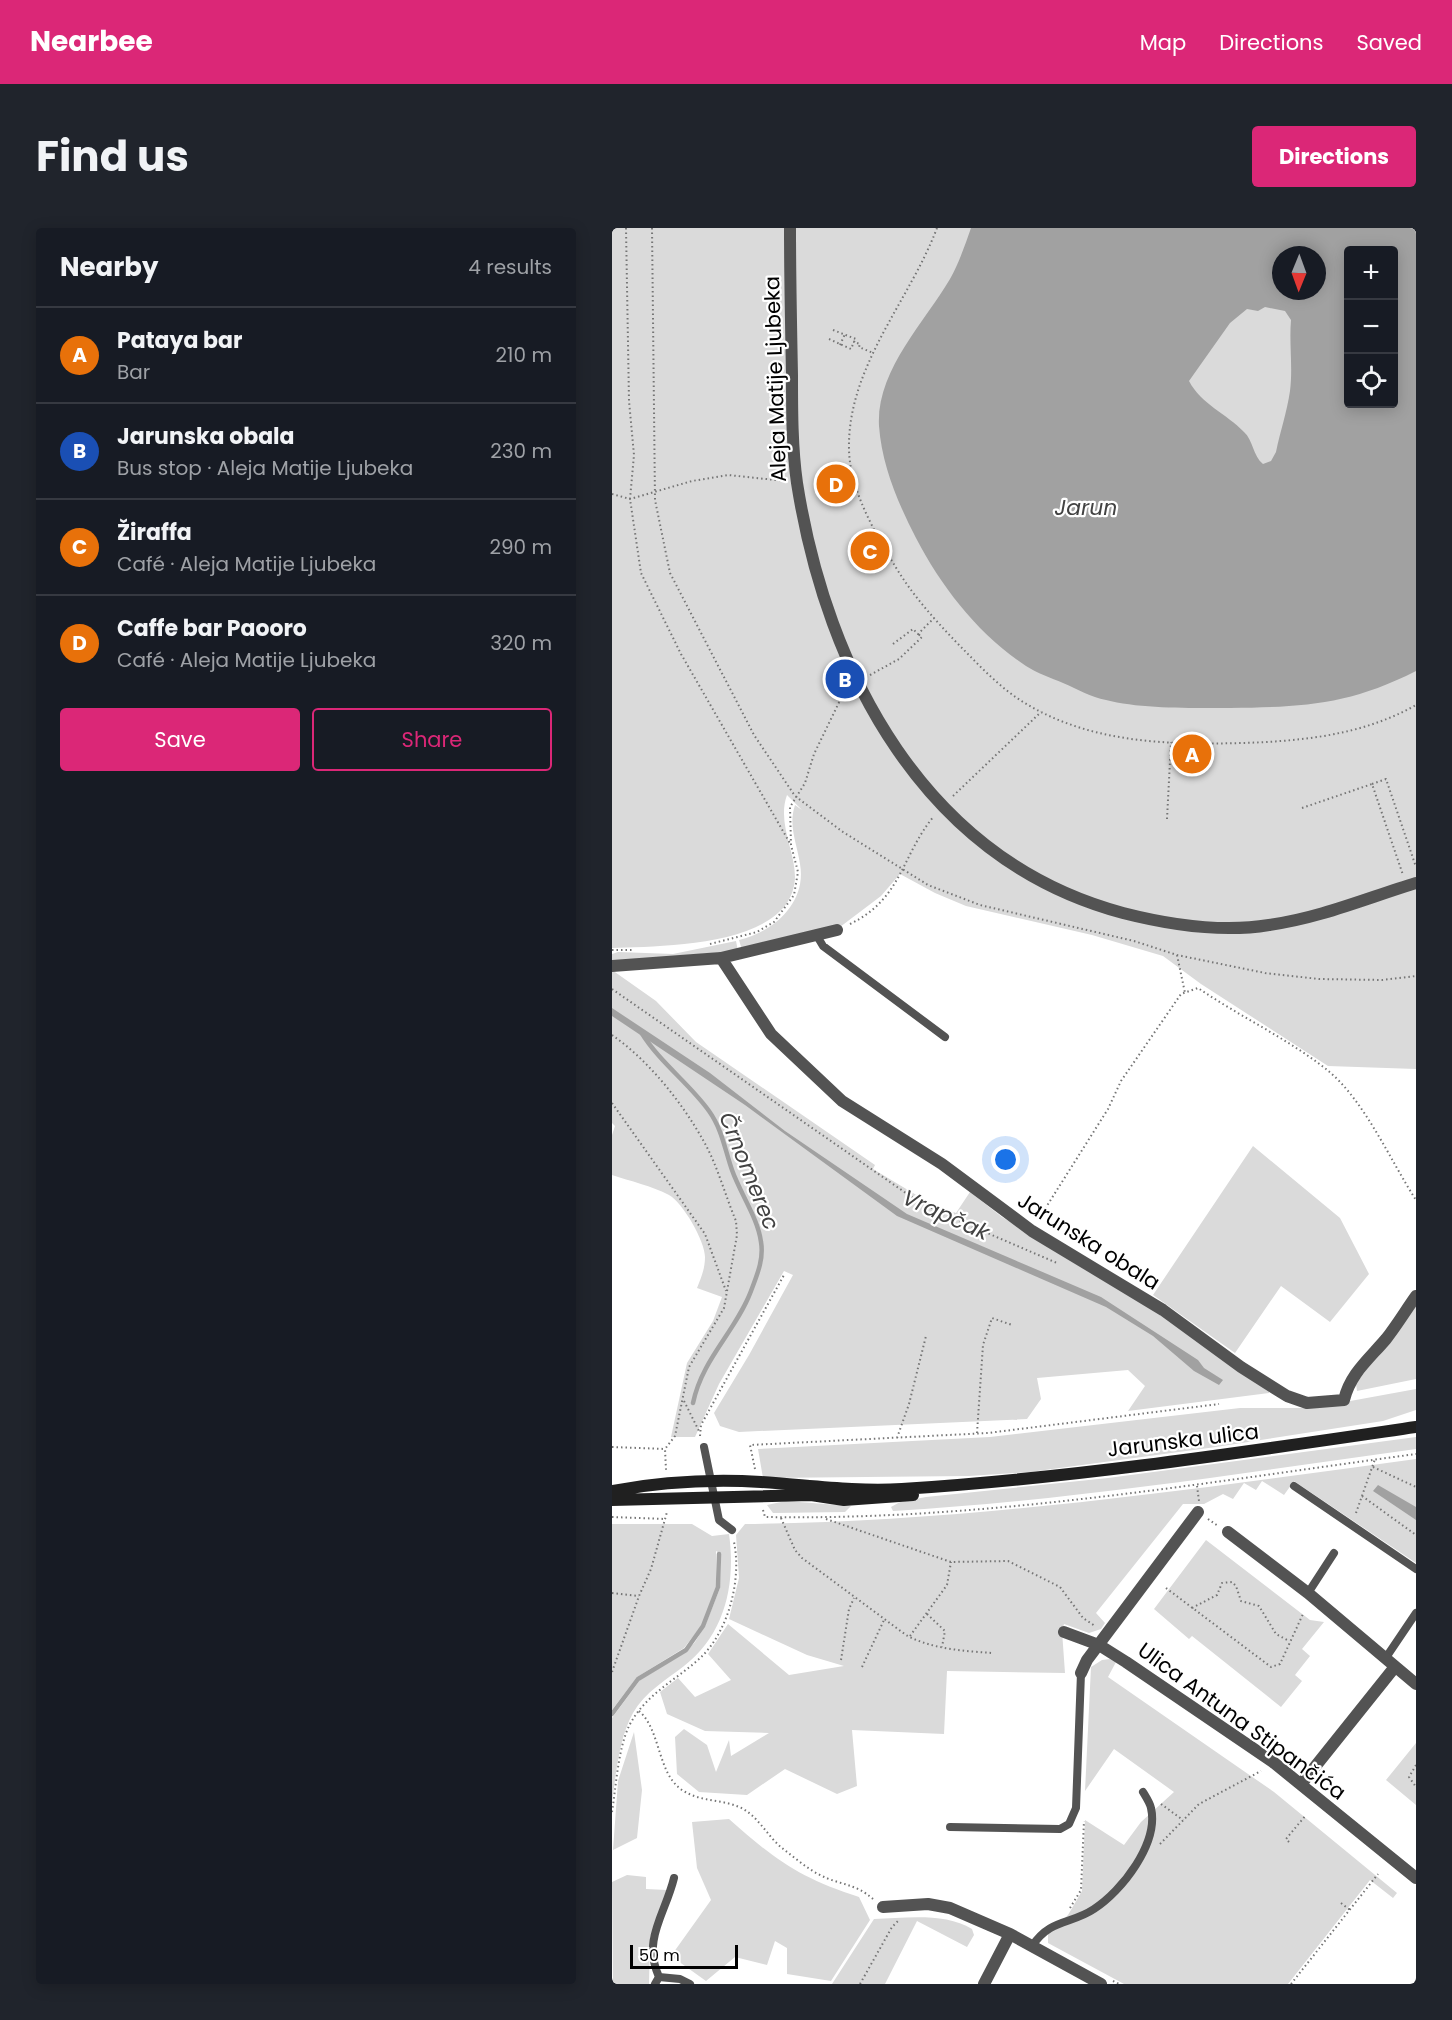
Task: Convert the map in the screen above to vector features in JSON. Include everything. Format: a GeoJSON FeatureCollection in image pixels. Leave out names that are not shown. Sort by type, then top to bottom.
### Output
{"type":"FeatureCollection","features":[{"type":"Feature","properties":{"kind":"street","name":"Aleja Matije Ljubeka"},"geometry":{"type":"LineString","coordinates":[[789,228],[793,428],[797,480],[805,525],[823,597],[858,682],[892,744],[941,808],[1003,859],[1066,894],[1107,909],[1164,923],[1218,928],[1268,926],[1318,915],[1411,885]]}},
{"type":"Feature","properties":{"kind":"street"},"geometry":{"type":"LineString","coordinates":[[612,966],[720,958],[837,930]]}},
{"type":"Feature","properties":{"kind":"street","name":"Jarunska obala"},"geometry":{"type":"LineString","coordinates":[[720,958],[771,1034],[842,1101],[942,1164],[1032,1231],[1163,1310],[1278,1390],[1307,1403],[1344,1400],[1347,1386],[1355,1373],[1387,1337],[1416,1296]]}},
{"type":"Feature","properties":{"kind":"street","name":"Jarunska ulica"},"geometry":{"type":"LineString","coordinates":[[612,1491],[666,1482],[759,1482],[866,1490],[954,1485],[1242,1452],[1416,1427]]}},
{"type":"Feature","properties":{"kind":"street","name":"Jarunska ulica"},"geometry":{"type":"LineString","coordinates":[[612,1500],[811,1496],[844,1500],[889,1499],[929,1493],[954,1485]]}},
{"type":"Feature","properties":{"kind":"street"},"geometry":{"type":"LineString","coordinates":[[1081,1673],[1102,1640],[1198,1512]]}},
{"type":"Feature","properties":{"kind":"street"},"geometry":{"type":"LineString","coordinates":[[1228,1532],[1308,1593],[1389,1664],[1416,1684]]}},
{"type":"Feature","properties":{"kind":"street","name":"Ulica Antuna Stipančića"},"geometry":{"type":"LineString","coordinates":[[1064,1632],[1102,1640],[1302,1783],[1416,1878]]}},
{"type":"Feature","properties":{"kind":"street"},"geometry":{"type":"LineString","coordinates":[[1302,1783],[1389,1664]]}},
{"type":"Feature","properties":{"kind":"street"},"geometry":{"type":"LineString","coordinates":[[883,1907],[927,1904],[950,1908],[1011,1934],[1101,1984]]}},
{"type":"Feature","properties":{"kind":"street"},"geometry":{"type":"LineString","coordinates":[[984,1984],[1011,1934]]}},
{"type":"Feature","properties":{"kind":"lane"},"geometry":{"type":"LineString","coordinates":[[817,936],[830,951],[945,1037]]}},
{"type":"Feature","properties":{"kind":"lane"},"geometry":{"type":"LineString","coordinates":[[704,1447],[719,1520],[732,1530]]}},
{"type":"Feature","properties":{"kind":"lane"},"geometry":{"type":"LineString","coordinates":[[1294,1486],[1416,1569]]}},
{"type":"Feature","properties":{"kind":"lane"},"geometry":{"type":"LineString","coordinates":[[1308,1593],[1334,1553]]}},
{"type":"Feature","properties":{"kind":"lane"},"geometry":{"type":"LineString","coordinates":[[1389,1664],[1416,1613]]}},
{"type":"Feature","properties":{"kind":"lane"},"geometry":{"type":"LineString","coordinates":[[950,1827],[1060,1829],[1070,1824],[1076,1808],[1081,1673]]}},
{"type":"Feature","properties":{"kind":"lane"},"geometry":{"type":"LineString","coordinates":[[1032,1946],[1047,1929],[1095,1909],[1131,1874],[1144,1851],[1152,1819],[1151,1807],[1143,1792]]}},
{"type":"Feature","properties":{"kind":"lane"},"geometry":{"type":"LineString","coordinates":[[674,1878],[653,1938],[652,1962],[657,1980],[680,1979],[690,1984]]}},
{"type":"Feature","properties":{"kind":"path"},"geometry":{"type":"LineString","coordinates":[[626,228],[629,401],[634,455],[630,499],[641,573],[681,654],[791,845]]}},
{"type":"Feature","properties":{"kind":"path"},"geometry":{"type":"LineString","coordinates":[[937,228],[873,353],[853,410],[849,429],[849,454],[859,494],[885,550],[921,605],[988,675],[1018,699],[1041,712],[1080,729],[1116,739],[1250,743],[1332,735],[1368,726],[1416,705]]}},
{"type":"Feature","properties":{"kind":"path"},"geometry":{"type":"LineString","coordinates":[[829,339],[851,349],[856,339],[833,330]]}},
{"type":"Feature","properties":{"kind":"path"},"geometry":{"type":"LineString","coordinates":[[840,345],[845,334]]}},
{"type":"Feature","properties":{"kind":"path"},"geometry":{"type":"LineString","coordinates":[[854,342],[860,344],[859,347]]}},
{"type":"Feature","properties":{"kind":"path"},"geometry":{"type":"LineString","coordinates":[[852,346],[873,353]]}},
{"type":"Feature","properties":{"kind":"path"},"geometry":{"type":"LineString","coordinates":[[612,494],[630,499],[692,481],[728,475],[776,482],[797,480]]}},
{"type":"Feature","properties":{"kind":"path"},"geometry":{"type":"LineString","coordinates":[[918,634],[934,618]]}},
{"type":"Feature","properties":{"kind":"path"},"geometry":{"type":"LineString","coordinates":[[866,677],[899,659],[921,637],[913,628],[893,644]]}},
{"type":"Feature","properties":{"kind":"path"},"geometry":{"type":"LineString","coordinates":[[707,945],[757,932],[774,922],[785,910],[797,884],[791,845],[790,807],[805,783],[814,754],[843,689]]}},
{"type":"Feature","properties":{"kind":"path"},"geometry":{"type":"LineString","coordinates":[[946,802],[1041,712]]}},
{"type":"Feature","properties":{"kind":"path"},"geometry":{"type":"LineString","coordinates":[[1167,819],[1171,742]]}},
{"type":"Feature","properties":{"kind":"path"},"geometry":{"type":"LineString","coordinates":[[1302,808],[1386,779],[1416,867]]}},
{"type":"Feature","properties":{"kind":"path"},"geometry":{"type":"LineString","coordinates":[[1372,784],[1411,885]]}},
{"type":"Feature","properties":{"kind":"path"},"geometry":{"type":"LineString","coordinates":[[837,930],[870,914],[883,903],[903,869],[917,838],[934,816]]}},
{"type":"Feature","properties":{"kind":"path"},"geometry":{"type":"LineString","coordinates":[[612,950],[637,950]]}},
{"type":"Feature","properties":{"kind":"path"},"geometry":{"type":"LineString","coordinates":[[1177,955],[1185,993]]}},
{"type":"Feature","properties":{"kind":"path"},"geometry":{"type":"LineString","coordinates":[[1032,1231],[1137,1058],[1181,994],[1198,988],[1327,1070],[1348,1093],[1390,1152],[1416,1200]]}},
{"type":"Feature","properties":{"kind":"path"},"geometry":{"type":"LineString","coordinates":[[612,989],[913,1198],[943,1214],[1058,1263]]}},
{"type":"Feature","properties":{"kind":"path"},"geometry":{"type":"LineString","coordinates":[[612,1035],[651,1070],[679,1104],[704,1141],[736,1221],[737,1235],[731,1257],[732,1276],[717,1323],[689,1368],[675,1436],[666,1449],[666,1474]]}},
{"type":"Feature","properties":{"kind":"path"},"geometry":{"type":"LineString","coordinates":[[612,1103],[705,1234],[727,1294]]}},
{"type":"Feature","properties":{"kind":"path"},"geometry":{"type":"LineString","coordinates":[[700,1433],[701,1425],[784,1275]]}},
{"type":"Feature","properties":{"kind":"path"},"geometry":{"type":"LineString","coordinates":[[978,1433],[983,1346],[992,1318],[1012,1325]]}},
{"type":"Feature","properties":{"kind":"path"},"geometry":{"type":"LineString","coordinates":[[897,1438],[909,1404],[926,1336]]}},
{"type":"Feature","properties":{"kind":"path"},"geometry":{"type":"LineString","coordinates":[[683,1400],[700,1433],[704,1447]]}},
{"type":"Feature","properties":{"kind":"path"},"geometry":{"type":"LineString","coordinates":[[757,1476],[750,1445],[978,1433],[1219,1404]]}},
{"type":"Feature","properties":{"kind":"path"},"geometry":{"type":"LineString","coordinates":[[612,1448],[666,1449]]}},
{"type":"Feature","properties":{"kind":"path"},"geometry":{"type":"LineString","coordinates":[[763,1508],[765,1518],[915,1515],[1042,1504],[1197,1486],[1416,1454]]}},
{"type":"Feature","properties":{"kind":"path"},"geometry":{"type":"LineString","coordinates":[[1351,1525],[1375,1459]]}},
{"type":"Feature","properties":{"kind":"path"},"geometry":{"type":"LineString","coordinates":[[1372,1467],[1416,1487]]}},
{"type":"Feature","properties":{"kind":"path"},"geometry":{"type":"LineString","coordinates":[[1362,1496],[1416,1535]]}},
{"type":"Feature","properties":{"kind":"path"},"geometry":{"type":"LineString","coordinates":[[612,1672],[651,1569],[667,1519],[667,1512]]}},
{"type":"Feature","properties":{"kind":"path"},"geometry":{"type":"LineString","coordinates":[[1198,1512],[1228,1532]]}},
{"type":"Feature","properties":{"kind":"path"},"geometry":{"type":"LineString","coordinates":[[612,1517],[667,1519]]}},
{"type":"Feature","properties":{"kind":"path"},"geometry":{"type":"LineString","coordinates":[[781,1518],[795,1550],[854,1598],[909,1637],[942,1647],[992,1653]]}},
{"type":"Feature","properties":{"kind":"path"},"geometry":{"type":"LineString","coordinates":[[824,1518],[951,1562],[1008,1561],[1060,1587],[1102,1640]]}},
{"type":"Feature","properties":{"kind":"path"},"geometry":{"type":"LineString","coordinates":[[612,1812],[628,1728],[654,1694],[699,1659],[712,1644],[724,1622],[735,1578],[735,1549],[732,1530]]}},
{"type":"Feature","properties":{"kind":"path"},"geometry":{"type":"LineString","coordinates":[[909,1637],[919,1620],[927,1614],[947,1585],[951,1562]]}},
{"type":"Feature","properties":{"kind":"path"},"geometry":{"type":"LineString","coordinates":[[1192,1608],[1217,1595],[1222,1583],[1232,1582],[1236,1586],[1241,1601],[1259,1606],[1276,1634],[1289,1641]]}},
{"type":"Feature","properties":{"kind":"path"},"geometry":{"type":"LineString","coordinates":[[1166,1588],[1271,1667],[1280,1664],[1303,1614]]}},
{"type":"Feature","properties":{"kind":"path"},"geometry":{"type":"LineString","coordinates":[[612,1593],[639,1596]]}},
{"type":"Feature","properties":{"kind":"path"},"geometry":{"type":"LineString","coordinates":[[841,1660],[849,1609],[854,1598]]}},
{"type":"Feature","properties":{"kind":"path"},"geometry":{"type":"LineString","coordinates":[[927,1614],[945,1631],[942,1647]]}},
{"type":"Feature","properties":{"kind":"path"},"geometry":{"type":"LineString","coordinates":[[862,1667],[865,1655],[884,1620]]}},
{"type":"Feature","properties":{"kind":"path"},"geometry":{"type":"LineString","coordinates":[[639,1711],[648,1718],[669,1775],[682,1790],[706,1801],[738,1806],[748,1811],[777,1844],[805,1865],[821,1875],[862,1890],[883,1907]]}},
{"type":"Feature","properties":{"kind":"path"},"geometry":{"type":"LineString","coordinates":[[1144,1851],[1158,1845],[1199,1804],[1239,1785],[1273,1762]]}},
{"type":"Feature","properties":{"kind":"path"},"geometry":{"type":"LineString","coordinates":[[1409,1778],[1416,1765]]}},
{"type":"Feature","properties":{"kind":"path"},"geometry":{"type":"LineString","coordinates":[[1409,1778],[1416,1779]]}},
{"type":"Feature","properties":{"kind":"path"},"geometry":{"type":"LineString","coordinates":[[1409,1778],[1416,1786]]}},
{"type":"Feature","properties":{"kind":"path"},"geometry":{"type":"LineString","coordinates":[[1289,1842],[1286,1839],[1306,1815]]}},
{"type":"Feature","properties":{"kind":"path"},"geometry":{"type":"LineString","coordinates":[[1291,1984],[1378,1874]]}},
{"type":"Feature","properties":{"kind":"path"},"geometry":{"type":"LineString","coordinates":[[1341,1903],[1350,1910]]}},
{"type":"Feature","properties":{"kind":"path"},"geometry":{"type":"LineString","coordinates":[[860,1984],[892,1927],[905,1915]]}},
{"type":"Feature","properties":{"kind":"shaded area"},"geometry":{"type":"Polygon","coordinates":[[[612,228],[1416,228],[1416,1069],[1328,1066],[1201,984],[1163,956],[1092,935],[966,906],[935,893],[900,874],[881,896],[840,927],[742,950],[739,940],[752,936],[776,922],[793,903],[798,891],[801,878],[800,864],[792,820],[795,805],[802,810],[787,795],[784,816],[795,877],[788,900],[772,918],[749,930],[720,938],[660,946],[612,948],[612,228]]]}},
{"type":"Feature","properties":{"kind":"shaded area"},"geometry":{"type":"Polygon","coordinates":[[[736,941],[738,951],[612,961],[612,954],[618,952],[673,954],[736,941]]]}},
{"type":"Feature","properties":{"kind":"shaded area"},"geometry":{"type":"Polygon","coordinates":[[[612,970],[656,1001],[696,1042],[875,1165],[873,1169],[928,1202],[956,1213],[970,1192],[1002,1217],[1156,1309],[1269,1389],[1269,1393],[1128,1411],[1145,1386],[1128,1370],[1037,1378],[1041,1399],[1027,1419],[739,1432],[720,1426],[714,1413],[793,1275],[784,1271],[719,1384],[695,1437],[671,1437],[687,1363],[713,1321],[722,1297],[697,1288],[704,1266],[704,1250],[687,1214],[675,1199],[648,1186],[612,1175],[612,1135],[615,1126],[612,1123],[612,970]]]}},
{"type":"Feature","properties":{"kind":"shaded area"},"geometry":{"type":"Polygon","coordinates":[[[1253,1146],[1340,1218],[1369,1274],[1330,1322],[1281,1286],[1235,1353],[1153,1295],[1253,1146]]]}},
{"type":"Feature","properties":{"kind":"shaded area"},"geometry":{"type":"Polygon","coordinates":[[[1416,1302],[1416,1379],[1357,1391],[1356,1384],[1416,1302]]]}},
{"type":"Feature","properties":{"kind":"shaded area"},"geometry":{"type":"Polygon","coordinates":[[[1416,1389],[1416,1410],[1383,1421],[1216,1447],[1030,1472],[969,1476],[763,1478],[758,1449],[990,1437],[1240,1408],[1312,1408],[1416,1389]]]}},
{"type":"Feature","properties":{"kind":"shaded area"},"geometry":{"type":"Polygon","coordinates":[[[1416,1437],[1416,1449],[1155,1485],[959,1506],[893,1511],[891,1507],[900,1502],[926,1497],[1108,1478],[1416,1437]]]}},
{"type":"Feature","properties":{"kind":"shaded area"},"geometry":{"type":"Polygon","coordinates":[[[1416,1459],[1416,1563],[1294,1481],[1284,1495],[1262,1481],[1256,1490],[1244,1483],[1233,1499],[1223,1494],[1204,1504],[1183,1504],[1096,1613],[1105,1623],[1101,1629],[1089,1633],[1064,1624],[1062,1631],[1065,1673],[947,1671],[944,1734],[852,1730],[857,1786],[837,1794],[785,1769],[747,1795],[699,1792],[677,1774],[675,1737],[684,1729],[707,1745],[716,1772],[729,1740],[731,1756],[769,1733],[705,1731],[667,1714],[660,1692],[678,1678],[695,1697],[731,1680],[708,1654],[728,1624],[789,1675],[844,1666],[807,1655],[729,1619],[739,1578],[736,1535],[745,1524],[914,1517],[1082,1502],[1416,1459]]]}},
{"type":"Feature","properties":{"kind":"shaded area"},"geometry":{"type":"Polygon","coordinates":[[[786,1501],[851,1506],[845,1512],[773,1513],[767,1505],[786,1501]]]}},
{"type":"Feature","properties":{"kind":"shaded area"},"geometry":{"type":"Polygon","coordinates":[[[612,1524],[692,1524],[712,1536],[729,1534],[731,1571],[724,1607],[709,1639],[684,1666],[656,1687],[633,1713],[624,1734],[612,1802],[612,1718],[640,1680],[686,1652],[695,1642],[705,1626],[720,1588],[721,1554],[716,1551],[716,1587],[702,1625],[684,1648],[637,1677],[612,1710],[612,1524]]]}},
{"type":"Feature","properties":{"kind":"shaded area"},"geometry":{"type":"Polygon","coordinates":[[[1206,1540],[1310,1620],[1324,1622],[1302,1649],[1310,1656],[1295,1675],[1302,1681],[1281,1707],[1192,1636],[1189,1639],[1154,1609],[1206,1540]]]}},
{"type":"Feature","properties":{"kind":"shaded area"},"geometry":{"type":"Polygon","coordinates":[[[1110,1659],[1116,1662],[1108,1677],[1274,1792],[1397,1893],[1393,1898],[1370,1880],[1288,1984],[1124,1984],[1048,1943],[1048,1934],[1068,1915],[1082,1891],[1085,1820],[1124,1845],[1141,1822],[1174,1792],[1114,1749],[1085,1791],[1091,1667],[1102,1660],[1110,1659]]]}},
{"type":"Feature","properties":{"kind":"shaded area"},"geometry":{"type":"Polygon","coordinates":[[[634,1732],[642,1790],[637,1838],[613,1850],[618,1781],[634,1732]]]}},
{"type":"Feature","properties":{"kind":"shaded area"},"geometry":{"type":"Polygon","coordinates":[[[1416,1743],[1416,1805],[1386,1780],[1416,1743]]]}},
{"type":"Feature","properties":{"kind":"shaded area"},"geometry":{"type":"Polygon","coordinates":[[[729,1819],[760,1846],[804,1875],[859,1897],[870,1920],[831,1981],[787,1974],[787,1948],[775,1941],[767,1965],[735,1957],[706,1981],[671,1956],[711,1900],[697,1868],[692,1822],[729,1819]]]}},
{"type":"Feature","properties":{"kind":"shaded area"},"geometry":{"type":"Polygon","coordinates":[[[627,1875],[646,1877],[646,1889],[667,1890],[650,1938],[649,1984],[613,1984],[612,1882],[627,1875]]]}},
{"type":"Feature","properties":{"kind":"shaded area"},"geometry":{"type":"Polygon","coordinates":[[[911,1917],[950,1920],[972,1929],[974,1935],[967,1947],[917,1921],[885,1984],[832,1984],[874,1919],[911,1917]]]}},
{"type":"Feature","properties":{"kind":"water","name":"Jarun"},"geometry":{"type":"Polygon","coordinates":[[[971,228],[1416,228],[1416,671],[1369,691],[1304,705],[1230,708],[1151,706],[1120,703],[1084,693],[1030,669],[993,640],[963,609],[926,557],[892,484],[879,426],[880,406],[893,367],[950,279],[971,228]],[[1265,307],[1258,311],[1247,309],[1230,323],[1189,381],[1200,396],[1247,435],[1257,457],[1263,464],[1271,461],[1276,452],[1289,399],[1291,373],[1291,320],[1285,311],[1265,307]]]}},
{"type":"Feature","properties":{"kind":"water"},"geometry":{"type":"Polygon","coordinates":[[[612,1008],[710,1073],[785,1131],[907,1214],[1101,1297],[1198,1360],[1204,1368],[1223,1380],[1219,1385],[1194,1371],[1153,1336],[1106,1307],[897,1216],[745,1105],[612,1016],[612,1008]]]}},
{"type":"Feature","properties":{"kind":"water"},"geometry":{"type":"Polygon","coordinates":[[[1378,1485],[1416,1507],[1416,1520],[1373,1491],[1378,1485]]]}},
{"type":"Feature","properties":{"kind":"waterway","name":"Črnomerec"},"geometry":{"type":"LineString","coordinates":[[641,1032],[713,1118],[720,1132],[735,1179],[753,1215],[762,1248],[758,1273],[745,1305],[711,1359],[697,1387],[693,1403]]}},
{"type":"Feature","properties":{"kind":"waterway","name":"Črnomerec"},"geometry":{"type":"LineString","coordinates":[[612,1714],[638,1679],[686,1650],[703,1626],[718,1587],[719,1554]]}},
{"type":"Feature","properties":{"kind":"place","name":"Caffe bar Paooro"},"geometry":{"type":"Point","coordinates":[836,484]}},
{"type":"Feature","properties":{"kind":"place","name":"Žiraffa"},"geometry":{"type":"Point","coordinates":[870,551]}},
{"type":"Feature","properties":{"kind":"place","name":"Jarunska obala"},"geometry":{"type":"Point","coordinates":[845,679]}},
{"type":"Feature","properties":{"kind":"place","name":"Pataya bar"},"geometry":{"type":"Point","coordinates":[1192,754]}},
{"type":"Feature","properties":{"kind":"water label","name":"Vrapčak"},"geometry":{"type":"Point","coordinates":[946,1215]}}]}
